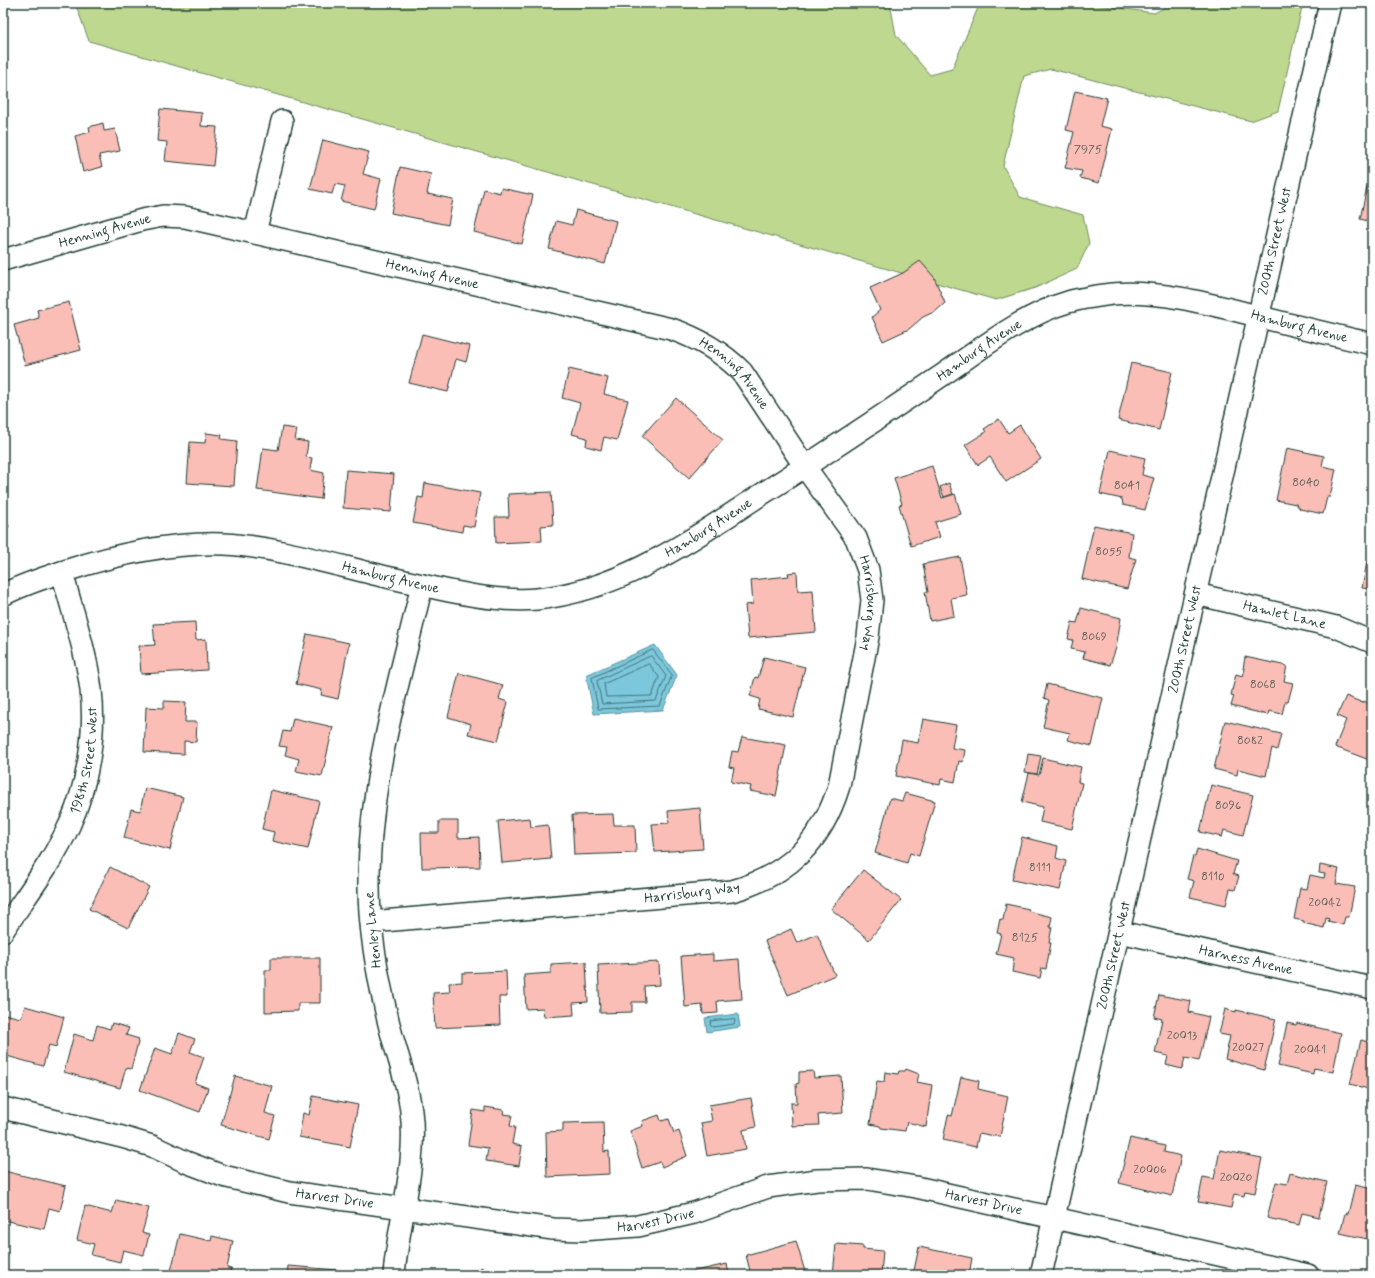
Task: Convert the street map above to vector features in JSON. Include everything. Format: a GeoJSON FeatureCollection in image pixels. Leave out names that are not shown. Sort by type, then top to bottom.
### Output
{"type":"FeatureCollection","features":[{"type":"Feature","properties":{"kind":"street","name":"200th Street West"},"geometry":{"type":"LineString","coordinates":[[1041,1275],[1120,932],[1257,316],[1330,3]]}},
{"type":"Feature","properties":{"kind":"street"},"geometry":{"type":"LineString","coordinates":[[255,233],[282,121]]}},
{"type":"Feature","properties":{"kind":"street","name":"Henning Avenue"},"geometry":{"type":"LineString","coordinates":[[3,260],[164,216],[185,217],[671,329],[693,337],[729,359],[742,372],[805,467]]}},
{"type":"Feature","properties":{"kind":"street","name":"Hamburg Avenue"},"geometry":{"type":"LineString","coordinates":[[3,594],[39,579],[93,561],[150,548],[224,544],[285,554],[422,585],[470,594],[535,599],[574,592],[612,582],[641,569],[688,542],[805,467],[1020,324],[1067,302],[1109,295],[1144,294],[1204,303],[1372,344]]}},
{"type":"Feature","properties":{"kind":"street","name":"Harrisburg Way"},"geometry":{"type":"LineString","coordinates":[[371,922],[732,891],[765,880],[790,864],[807,848],[827,819],[839,786],[868,637],[872,600],[868,570],[856,538],[805,467]]}},
{"type":"Feature","properties":{"kind":"street","name":"198th Street West"},"geometry":{"type":"LineString","coordinates":[[3,931],[53,854],[69,826],[80,799],[88,763],[92,724],[91,690],[82,648],[62,572]]}},
{"type":"Feature","properties":{"kind":"street","name":"Henley Lane"},"geometry":{"type":"LineString","coordinates":[[394,1275],[411,1156],[412,1112],[408,1090],[380,987],[371,922],[369,858],[382,751],[422,585]]}},
{"type":"Feature","properties":{"kind":"street","name":"Hamlet Lane"},"geometry":{"type":"LineString","coordinates":[[1196,594],[1336,627],[1372,642]]}},
{"type":"Feature","properties":{"kind":"street","name":"Harness Avenue"},"geometry":{"type":"LineString","coordinates":[[1120,932],[1372,988]]}},
{"type":"Feature","properties":{"kind":"street","name":"Harvest Drive"},"geometry":{"type":"LineString","coordinates":[[3,1108],[122,1137],[152,1146],[186,1162],[223,1176],[289,1192],[546,1228],[581,1230],[610,1229],[666,1220],[768,1187],[811,1180],[842,1178],[891,1182],[1308,1275]]}},
{"type":"Feature","properties":{"kind":"green space"},"geometry":{"type":"Polygon","coordinates":[[[79,3],[890,3],[896,35],[930,75],[952,69],[980,3],[1085,3],[1154,13],[1174,3],[1303,3],[1278,111],[1251,121],[1051,69],[1024,76],[1003,166],[1020,197],[1083,215],[1089,243],[1077,269],[1035,288],[996,300],[89,41],[77,8],[79,3]]]}},
{"type":"Feature","properties":{"kind":"water"},"geometry":{"type":"Polygon","coordinates":[[[655,645],[677,675],[663,710],[594,714],[586,675],[655,645]]]}},
{"type":"Feature","properties":{"kind":"water"},"geometry":{"type":"Polygon","coordinates":[[[738,1014],[740,1027],[707,1032],[705,1018],[738,1014]]]}},
{"type":"Feature","properties":{"kind":"building"},"geometry":{"type":"Polygon","coordinates":[[[1075,91],[1107,98],[1100,126],[1112,129],[1099,183],[1080,178],[1082,171],[1065,168],[1074,132],[1066,130],[1075,91]]]}},
{"type":"Feature","properties":{"kind":"building"},"geometry":{"type":"Polygon","coordinates":[[[160,109],[202,113],[201,126],[217,127],[213,166],[165,161],[167,142],[157,141],[160,109]]]}},
{"type":"Feature","properties":{"kind":"building"},"geometry":{"type":"Polygon","coordinates":[[[103,123],[104,131],[115,129],[120,151],[99,155],[102,167],[83,172],[75,136],[90,132],[89,127],[103,123]]]}},
{"type":"Feature","properties":{"kind":"building"},"geometry":{"type":"Polygon","coordinates":[[[323,140],[369,152],[363,174],[381,179],[374,209],[341,201],[345,186],[335,184],[332,194],[310,189],[323,140]]]}},
{"type":"Feature","properties":{"kind":"building"},"geometry":{"type":"Polygon","coordinates":[[[1372,164],[1372,222],[1360,219],[1372,164]]]}},
{"type":"Feature","properties":{"kind":"building"},"geometry":{"type":"Polygon","coordinates":[[[400,167],[431,174],[427,194],[453,199],[448,225],[391,213],[400,167]]]}},
{"type":"Feature","properties":{"kind":"building"},"geometry":{"type":"Polygon","coordinates":[[[501,188],[533,195],[522,244],[474,232],[484,189],[500,193],[501,188]]]}},
{"type":"Feature","properties":{"kind":"building"},"geometry":{"type":"Polygon","coordinates":[[[576,210],[616,221],[605,264],[549,249],[556,221],[572,225],[576,210]]]}},
{"type":"Feature","properties":{"kind":"building"},"geometry":{"type":"Polygon","coordinates":[[[920,261],[934,277],[945,303],[936,311],[923,317],[909,329],[883,341],[872,317],[880,310],[870,288],[903,273],[920,261]]]}},
{"type":"Feature","properties":{"kind":"building"},"geometry":{"type":"Polygon","coordinates":[[[69,302],[81,350],[25,365],[14,325],[39,318],[37,310],[69,302]]]}},
{"type":"Feature","properties":{"kind":"building"},"geometry":{"type":"Polygon","coordinates":[[[422,334],[470,346],[466,362],[456,359],[448,392],[409,383],[422,334]]]}},
{"type":"Feature","properties":{"kind":"building"},"geometry":{"type":"Polygon","coordinates":[[[1131,363],[1172,372],[1159,430],[1118,420],[1131,363]]]}},
{"type":"Feature","properties":{"kind":"building"},"geometry":{"type":"Polygon","coordinates":[[[569,369],[608,378],[604,394],[628,400],[617,440],[604,437],[601,450],[586,446],[587,438],[572,434],[580,403],[562,398],[569,369]]]}},
{"type":"Feature","properties":{"kind":"building"},"geometry":{"type":"Polygon","coordinates":[[[676,398],[723,440],[689,478],[642,436],[676,398]]]}},
{"type":"Feature","properties":{"kind":"building"},"geometry":{"type":"Polygon","coordinates":[[[999,419],[1008,433],[1020,425],[1041,459],[1006,482],[990,457],[978,465],[965,445],[986,432],[984,429],[999,419]]]}},
{"type":"Feature","properties":{"kind":"building"},"geometry":{"type":"Polygon","coordinates":[[[282,427],[297,429],[295,440],[308,442],[306,457],[312,458],[310,470],[324,473],[321,499],[257,490],[263,448],[278,450],[282,427]]]}},
{"type":"Feature","properties":{"kind":"building"},"geometry":{"type":"Polygon","coordinates":[[[206,433],[222,435],[221,439],[237,441],[234,486],[187,483],[190,442],[205,443],[206,433]]]}},
{"type":"Feature","properties":{"kind":"building"},"geometry":{"type":"Polygon","coordinates":[[[1287,448],[1324,456],[1322,466],[1336,469],[1330,497],[1327,497],[1323,514],[1300,509],[1296,504],[1276,500],[1287,448]]]}},
{"type":"Feature","properties":{"kind":"building"},"geometry":{"type":"Polygon","coordinates":[[[1110,450],[1145,458],[1142,475],[1154,478],[1145,510],[1123,505],[1122,499],[1100,494],[1110,450]]]}},
{"type":"Feature","properties":{"kind":"building"},"geometry":{"type":"Polygon","coordinates":[[[932,466],[942,498],[955,494],[961,514],[935,522],[940,537],[911,546],[899,505],[902,504],[894,478],[932,466]]]}},
{"type":"Feature","properties":{"kind":"building"},"geometry":{"type":"Polygon","coordinates":[[[346,470],[394,474],[391,512],[343,508],[346,470]]]}},
{"type":"Feature","properties":{"kind":"building"},"geometry":{"type":"Polygon","coordinates":[[[425,483],[480,493],[474,527],[463,525],[462,532],[413,523],[418,497],[423,498],[425,483]]]}},
{"type":"Feature","properties":{"kind":"building"},"geometry":{"type":"Polygon","coordinates":[[[949,483],[953,494],[944,497],[940,487],[949,483]]]}},
{"type":"Feature","properties":{"kind":"building"},"geometry":{"type":"Polygon","coordinates":[[[551,492],[553,525],[541,526],[542,541],[496,543],[495,517],[509,517],[508,494],[551,492]]]}},
{"type":"Feature","properties":{"kind":"building"},"geometry":{"type":"Polygon","coordinates":[[[3,512],[9,527],[3,529],[3,512]]]}},
{"type":"Feature","properties":{"kind":"building"},"geometry":{"type":"Polygon","coordinates":[[[1094,525],[1132,533],[1129,557],[1136,559],[1127,589],[1082,579],[1094,525]]]}},
{"type":"Feature","properties":{"kind":"building"},"geometry":{"type":"Polygon","coordinates":[[[960,557],[967,595],[951,598],[954,616],[930,621],[925,592],[928,592],[923,564],[960,557]]]}},
{"type":"Feature","properties":{"kind":"building"},"geometry":{"type":"Polygon","coordinates":[[[1367,562],[1372,563],[1372,592],[1369,591],[1370,589],[1362,588],[1367,562]]]}},
{"type":"Feature","properties":{"kind":"building"},"geometry":{"type":"Polygon","coordinates":[[[797,572],[798,591],[813,590],[816,632],[748,638],[745,605],[753,604],[751,580],[789,576],[788,573],[797,572]]]}},
{"type":"Feature","properties":{"kind":"building"},"geometry":{"type":"Polygon","coordinates":[[[1081,608],[1121,618],[1116,648],[1110,665],[1083,658],[1085,652],[1071,649],[1073,640],[1068,639],[1072,622],[1077,623],[1081,608]]]}},
{"type":"Feature","properties":{"kind":"building"},"geometry":{"type":"Polygon","coordinates":[[[195,622],[196,640],[206,639],[207,670],[141,674],[139,646],[155,645],[153,624],[195,622]]]}},
{"type":"Feature","properties":{"kind":"building"},"geometry":{"type":"Polygon","coordinates":[[[307,634],[349,643],[338,699],[321,695],[322,690],[296,684],[307,634]]]}},
{"type":"Feature","properties":{"kind":"building"},"geometry":{"type":"Polygon","coordinates":[[[764,657],[805,667],[793,717],[758,709],[760,699],[750,696],[755,677],[758,678],[764,657]]]}},
{"type":"Feature","properties":{"kind":"building"},"geometry":{"type":"Polygon","coordinates":[[[1245,657],[1287,666],[1284,681],[1293,683],[1288,702],[1285,702],[1282,714],[1269,711],[1268,715],[1231,706],[1234,696],[1231,695],[1236,674],[1243,676],[1245,669],[1243,669],[1245,657]]]}},
{"type":"Feature","properties":{"kind":"building"},"geometry":{"type":"Polygon","coordinates":[[[459,673],[503,685],[499,699],[508,702],[498,741],[468,734],[471,724],[448,717],[459,673]]]}},
{"type":"Feature","properties":{"kind":"building"},"geometry":{"type":"Polygon","coordinates":[[[1047,684],[1103,698],[1092,746],[1068,740],[1070,733],[1043,727],[1049,700],[1044,698],[1047,684]]]}},
{"type":"Feature","properties":{"kind":"building"},"geometry":{"type":"Polygon","coordinates":[[[1346,696],[1372,705],[1372,761],[1335,747],[1346,720],[1337,716],[1346,696]]]}},
{"type":"Feature","properties":{"kind":"building"},"geometry":{"type":"Polygon","coordinates":[[[164,701],[186,702],[185,722],[197,722],[196,742],[184,741],[184,754],[144,752],[146,707],[164,708],[164,701]]]}},
{"type":"Feature","properties":{"kind":"building"},"geometry":{"type":"Polygon","coordinates":[[[293,718],[333,727],[322,776],[296,771],[299,759],[285,755],[287,747],[279,746],[283,731],[290,732],[293,718]]]}},
{"type":"Feature","properties":{"kind":"building"},"geometry":{"type":"Polygon","coordinates":[[[923,719],[956,725],[952,748],[965,750],[963,762],[959,761],[955,782],[941,779],[940,785],[896,776],[902,740],[918,743],[923,719]]]}},
{"type":"Feature","properties":{"kind":"building"},"geometry":{"type":"Polygon","coordinates":[[[1225,721],[1281,734],[1277,750],[1272,748],[1266,776],[1238,769],[1237,775],[1214,769],[1225,721]]]}},
{"type":"Feature","properties":{"kind":"building"},"geometry":{"type":"Polygon","coordinates":[[[742,737],[786,745],[776,796],[750,791],[751,786],[731,782],[734,768],[729,767],[732,751],[738,752],[742,737]]]}},
{"type":"Feature","properties":{"kind":"building"},"geometry":{"type":"Polygon","coordinates":[[[1028,754],[1041,756],[1037,774],[1025,772],[1028,754]]]}},
{"type":"Feature","properties":{"kind":"building"},"geometry":{"type":"Polygon","coordinates":[[[1043,758],[1081,767],[1078,782],[1082,783],[1072,829],[1040,822],[1043,807],[1022,802],[1029,773],[1039,775],[1043,758]]]}},
{"type":"Feature","properties":{"kind":"building"},"geometry":{"type":"Polygon","coordinates":[[[1211,785],[1253,795],[1243,835],[1224,830],[1222,837],[1200,832],[1211,785]]]}},
{"type":"Feature","properties":{"kind":"building"},"geometry":{"type":"Polygon","coordinates":[[[145,788],[183,797],[170,850],[124,838],[131,809],[140,811],[145,788]]]}},
{"type":"Feature","properties":{"kind":"building"},"geometry":{"type":"Polygon","coordinates":[[[271,790],[319,801],[308,849],[272,841],[274,832],[262,829],[271,790]]]}},
{"type":"Feature","properties":{"kind":"building"},"geometry":{"type":"Polygon","coordinates":[[[905,793],[935,801],[919,856],[910,853],[907,863],[875,853],[890,798],[902,801],[905,793]]]}},
{"type":"Feature","properties":{"kind":"building"},"geometry":{"type":"Polygon","coordinates":[[[700,808],[703,849],[655,852],[652,824],[669,823],[668,811],[700,808]]]}},
{"type":"Feature","properties":{"kind":"building"},"geometry":{"type":"Polygon","coordinates":[[[613,814],[614,825],[635,825],[636,853],[574,855],[572,815],[613,814]]]}},
{"type":"Feature","properties":{"kind":"building"},"geometry":{"type":"Polygon","coordinates":[[[530,818],[531,827],[548,825],[551,859],[502,863],[498,821],[530,818]]]}},
{"type":"Feature","properties":{"kind":"building"},"geometry":{"type":"Polygon","coordinates":[[[439,821],[458,821],[458,838],[479,837],[480,867],[422,868],[421,833],[439,833],[439,821]]]}},
{"type":"Feature","properties":{"kind":"building"},"geometry":{"type":"Polygon","coordinates":[[[1022,837],[1058,846],[1056,858],[1066,861],[1060,890],[1012,880],[1022,837]]]}},
{"type":"Feature","properties":{"kind":"building"},"geometry":{"type":"Polygon","coordinates":[[[1197,849],[1237,861],[1233,874],[1239,876],[1235,890],[1230,889],[1226,905],[1190,897],[1194,881],[1187,879],[1193,856],[1195,857],[1197,849]]]}},
{"type":"Feature","properties":{"kind":"building"},"geometry":{"type":"Polygon","coordinates":[[[1320,865],[1339,869],[1336,884],[1355,887],[1349,917],[1345,917],[1343,925],[1328,921],[1329,919],[1326,918],[1324,928],[1303,923],[1304,921],[1294,919],[1300,888],[1307,889],[1310,875],[1324,878],[1325,874],[1319,873],[1320,865]]]}},
{"type":"Feature","properties":{"kind":"building"},"geometry":{"type":"Polygon","coordinates":[[[110,867],[149,887],[128,928],[89,909],[110,867]]]}},
{"type":"Feature","properties":{"kind":"building"},"geometry":{"type":"Polygon","coordinates":[[[863,870],[901,900],[869,940],[831,909],[863,870]]]}},
{"type":"Feature","properties":{"kind":"building"},"geometry":{"type":"Polygon","coordinates":[[[1006,904],[1029,909],[1028,911],[1052,917],[1049,943],[1051,943],[1046,969],[1042,968],[1040,978],[1012,972],[1014,958],[996,954],[1001,934],[997,933],[1000,919],[1003,920],[1006,904]]]}},
{"type":"Feature","properties":{"kind":"building"},"geometry":{"type":"Polygon","coordinates":[[[1372,917],[1372,938],[1368,937],[1372,917]]]}},
{"type":"Feature","properties":{"kind":"building"},"geometry":{"type":"Polygon","coordinates":[[[791,929],[797,943],[817,934],[835,975],[788,995],[765,941],[791,929]]]}},
{"type":"Feature","properties":{"kind":"building"},"geometry":{"type":"Polygon","coordinates":[[[713,954],[713,961],[739,959],[742,999],[717,1001],[718,1013],[703,1014],[702,1005],[685,1007],[681,956],[713,954]]]}},
{"type":"Feature","properties":{"kind":"building"},"geometry":{"type":"Polygon","coordinates":[[[271,958],[320,958],[320,1003],[298,1003],[298,1011],[265,1012],[265,970],[271,970],[271,958]]]}},
{"type":"Feature","properties":{"kind":"building"},"geometry":{"type":"Polygon","coordinates":[[[586,962],[588,1002],[573,1003],[574,1015],[544,1017],[543,1008],[526,1009],[524,975],[551,973],[551,964],[586,962]]]}},
{"type":"Feature","properties":{"kind":"building"},"geometry":{"type":"Polygon","coordinates":[[[659,962],[660,985],[644,986],[645,1002],[632,1002],[632,1012],[600,1013],[598,965],[659,962]]]}},
{"type":"Feature","properties":{"kind":"building"},"geometry":{"type":"Polygon","coordinates":[[[506,971],[507,997],[499,997],[500,1025],[435,1028],[433,993],[450,992],[449,983],[462,982],[462,973],[506,971]]]}},
{"type":"Feature","properties":{"kind":"building"},"geometry":{"type":"Polygon","coordinates":[[[1159,995],[1191,1001],[1189,1012],[1209,1017],[1199,1061],[1185,1058],[1182,1069],[1166,1065],[1168,1056],[1155,1053],[1162,1019],[1154,1017],[1159,995]]]}},
{"type":"Feature","properties":{"kind":"building"},"geometry":{"type":"Polygon","coordinates":[[[25,1006],[64,1017],[56,1047],[49,1045],[43,1066],[3,1055],[4,1014],[21,1018],[25,1006]]]}},
{"type":"Feature","properties":{"kind":"building"},"geometry":{"type":"Polygon","coordinates":[[[1225,1009],[1276,1019],[1264,1070],[1225,1059],[1230,1036],[1219,1034],[1225,1009]]]}},
{"type":"Feature","properties":{"kind":"building"},"geometry":{"type":"Polygon","coordinates":[[[112,1023],[129,1028],[126,1035],[139,1039],[131,1069],[126,1068],[120,1088],[64,1072],[74,1034],[93,1040],[97,1025],[110,1029],[112,1023]]]}},
{"type":"Feature","properties":{"kind":"building"},"geometry":{"type":"Polygon","coordinates":[[[1287,1023],[1296,1025],[1297,1023],[1341,1033],[1333,1072],[1314,1068],[1313,1074],[1278,1066],[1287,1023]]]}},
{"type":"Feature","properties":{"kind":"building"},"geometry":{"type":"Polygon","coordinates":[[[179,1033],[195,1039],[190,1052],[204,1057],[195,1083],[208,1088],[200,1112],[140,1090],[155,1048],[172,1054],[179,1033]]]}},
{"type":"Feature","properties":{"kind":"building"},"geometry":{"type":"Polygon","coordinates":[[[1361,1040],[1372,1043],[1372,1090],[1350,1084],[1361,1040]]]}},
{"type":"Feature","properties":{"kind":"building"},"geometry":{"type":"Polygon","coordinates":[[[906,1069],[919,1074],[917,1082],[932,1085],[926,1127],[907,1122],[905,1131],[881,1128],[880,1126],[870,1124],[877,1081],[884,1082],[885,1072],[898,1074],[899,1071],[905,1071],[906,1069]]]}},
{"type":"Feature","properties":{"kind":"building"},"geometry":{"type":"Polygon","coordinates":[[[813,1071],[814,1078],[841,1076],[843,1113],[818,1115],[819,1125],[792,1126],[791,1103],[797,1103],[796,1084],[799,1083],[799,1072],[813,1071]]]}},
{"type":"Feature","properties":{"kind":"building"},"geometry":{"type":"Polygon","coordinates":[[[235,1076],[272,1086],[265,1113],[275,1116],[269,1139],[221,1125],[235,1076]]]}},
{"type":"Feature","properties":{"kind":"building"},"geometry":{"type":"Polygon","coordinates":[[[961,1077],[979,1081],[978,1089],[1008,1096],[1000,1137],[979,1133],[976,1147],[943,1140],[948,1115],[952,1116],[961,1077]]]}},
{"type":"Feature","properties":{"kind":"building"},"geometry":{"type":"Polygon","coordinates":[[[313,1096],[358,1105],[350,1147],[299,1137],[303,1113],[309,1115],[313,1096]]]}},
{"type":"Feature","properties":{"kind":"building"},"geometry":{"type":"Polygon","coordinates":[[[751,1098],[756,1127],[743,1130],[746,1149],[707,1156],[701,1123],[712,1121],[709,1105],[751,1098]]]}},
{"type":"Feature","properties":{"kind":"building"},"geometry":{"type":"Polygon","coordinates":[[[485,1107],[504,1110],[503,1114],[512,1115],[510,1126],[515,1127],[512,1144],[522,1146],[519,1166],[486,1161],[488,1148],[468,1145],[473,1110],[485,1112],[485,1107]]]}},
{"type":"Feature","properties":{"kind":"building"},"geometry":{"type":"Polygon","coordinates":[[[659,1115],[661,1121],[669,1119],[674,1133],[679,1131],[687,1156],[662,1167],[660,1162],[642,1168],[630,1131],[643,1126],[642,1121],[659,1115]]]}},
{"type":"Feature","properties":{"kind":"building"},"geometry":{"type":"Polygon","coordinates":[[[603,1122],[604,1152],[609,1151],[610,1174],[547,1177],[546,1132],[563,1131],[563,1123],[603,1122]]]}},
{"type":"Feature","properties":{"kind":"building"},"geometry":{"type":"Polygon","coordinates":[[[1130,1138],[1165,1146],[1164,1152],[1181,1156],[1172,1196],[1119,1183],[1130,1138]]]}},
{"type":"Feature","properties":{"kind":"building"},"geometry":{"type":"Polygon","coordinates":[[[1220,1150],[1262,1158],[1255,1193],[1245,1191],[1244,1196],[1234,1194],[1231,1208],[1198,1202],[1203,1177],[1214,1179],[1220,1150]]]}},
{"type":"Feature","properties":{"kind":"building"},"geometry":{"type":"Polygon","coordinates":[[[4,1171],[66,1186],[60,1211],[49,1208],[44,1229],[3,1220],[4,1171]]]}},
{"type":"Feature","properties":{"kind":"building"},"geometry":{"type":"Polygon","coordinates":[[[1290,1173],[1327,1182],[1319,1217],[1302,1213],[1299,1225],[1267,1218],[1276,1182],[1287,1184],[1290,1173]]]}},
{"type":"Feature","properties":{"kind":"building"},"geometry":{"type":"Polygon","coordinates":[[[1355,1185],[1372,1189],[1372,1240],[1340,1233],[1345,1213],[1348,1214],[1355,1185]]]}},
{"type":"Feature","properties":{"kind":"building"},"geometry":{"type":"Polygon","coordinates":[[[116,1200],[149,1208],[142,1233],[149,1235],[144,1255],[123,1250],[120,1262],[91,1255],[94,1244],[77,1240],[85,1206],[112,1213],[116,1200]]]}},
{"type":"Feature","properties":{"kind":"building"},"geometry":{"type":"Polygon","coordinates":[[[180,1234],[211,1241],[212,1236],[233,1241],[227,1268],[231,1269],[230,1275],[170,1275],[180,1234]]]}},
{"type":"Feature","properties":{"kind":"building"},"geometry":{"type":"Polygon","coordinates":[[[796,1241],[806,1275],[751,1275],[746,1255],[796,1241]]]}},
{"type":"Feature","properties":{"kind":"building"},"geometry":{"type":"Polygon","coordinates":[[[836,1244],[863,1246],[863,1249],[883,1251],[881,1275],[833,1275],[836,1244]]]}},
{"type":"Feature","properties":{"kind":"building"},"geometry":{"type":"Polygon","coordinates":[[[919,1247],[972,1258],[969,1275],[913,1275],[919,1247]]]}},
{"type":"Feature","properties":{"kind":"building"},"geometry":{"type":"Polygon","coordinates":[[[727,1264],[729,1275],[682,1275],[682,1274],[727,1264]]]}},
{"type":"Feature","properties":{"kind":"building"},"geometry":{"type":"Polygon","coordinates":[[[288,1266],[338,1270],[338,1275],[287,1275],[288,1266]]]}},
{"type":"Feature","properties":{"kind":"building"},"geometry":{"type":"Polygon","coordinates":[[[481,1267],[493,1275],[475,1275],[481,1267]]]}}]}
